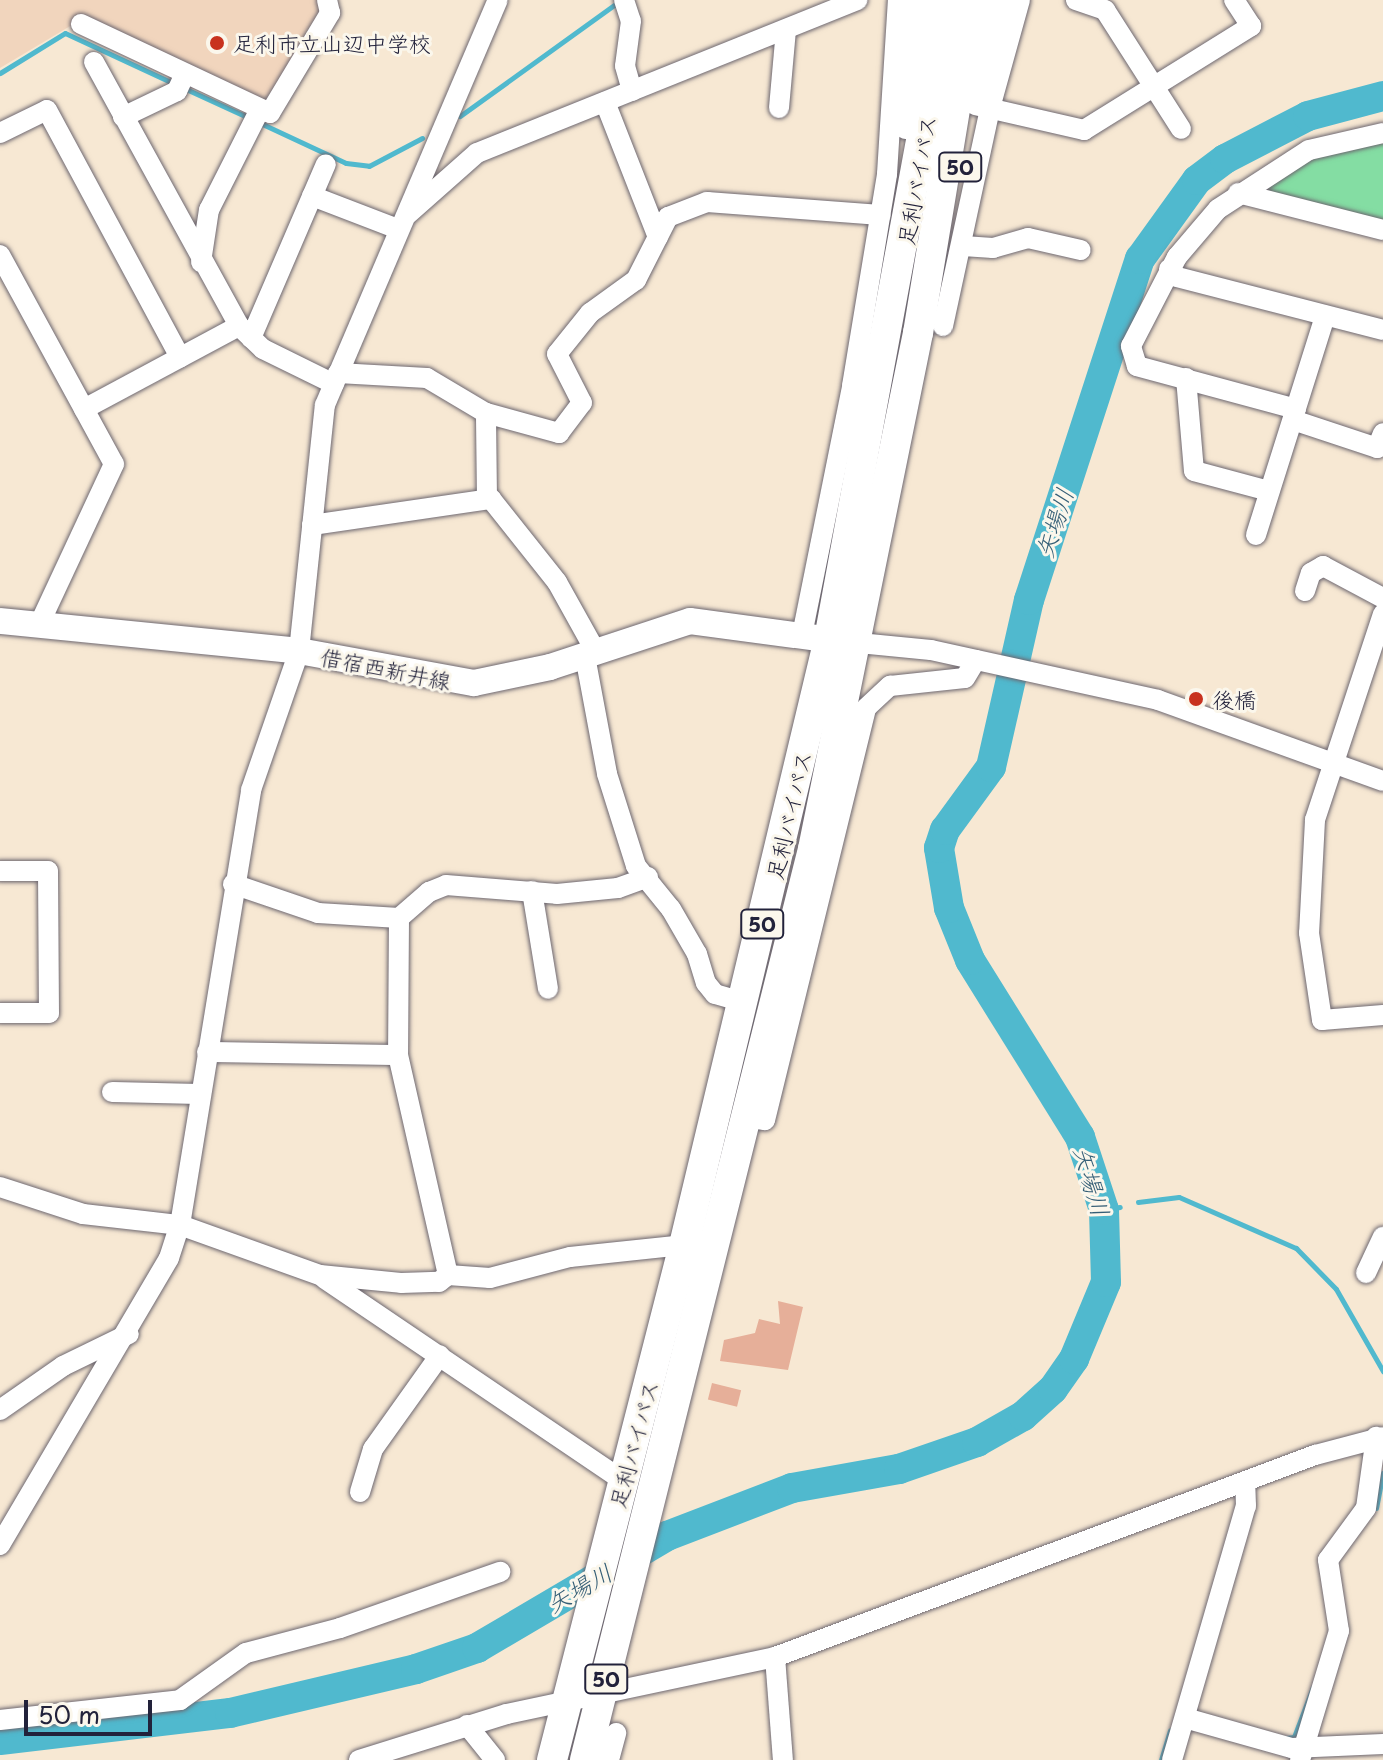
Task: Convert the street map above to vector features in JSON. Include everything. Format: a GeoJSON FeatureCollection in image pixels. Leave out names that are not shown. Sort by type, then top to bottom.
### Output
{"type":"FeatureCollection","features":[{"type":"Feature","properties":{"kind":"highway","name":"50"},"geometry":{"type":"LineString","coordinates":[[894,309],[920,0]]}},
{"type":"Feature","properties":{"kind":"highway","name":"足利バイパス"},"geometry":{"type":"LineString","coordinates":[[585,1760],[745,1117],[931,330],[938,128],[947,0]]}},
{"type":"Feature","properties":{"kind":"highway","name":"足利バイパス"},"geometry":{"type":"LineString","coordinates":[[552,1760],[743,1002],[816,637],[938,128],[973,0]]}},
{"type":"Feature","properties":{"kind":"highway","name":"50"},"geometry":{"type":"LineString","coordinates":[[931,330],[982,107],[996,0]]}},
{"type":"Feature","properties":{"kind":"main road","name":"借宿西新井線"},"geometry":{"type":"LineString","coordinates":[[0,621],[299,651],[474,683],[590,654],[690,621],[859,643]]}},
{"type":"Feature","properties":{"kind":"street"},"geometry":{"type":"LineString","coordinates":[[81,24],[270,113],[330,13],[327,0]]}},
{"type":"Feature","properties":{"kind":"street"},"geometry":{"type":"LineString","coordinates":[[0,1545],[129,1334],[169,1258],[180,1225],[233,884],[251,790],[299,651],[325,405],[498,0]]}},
{"type":"Feature","properties":{"kind":"street"},"geometry":{"type":"LineString","coordinates":[[624,0],[631,21],[625,66],[632,91]]}},
{"type":"Feature","properties":{"kind":"street"},"geometry":{"type":"LineString","coordinates":[[400,224],[477,153],[857,0]]}},
{"type":"Feature","properties":{"kind":"street"},"geometry":{"type":"LineString","coordinates":[[816,637],[881,215],[898,0]]}},
{"type":"Feature","properties":{"kind":"street"},"geometry":{"type":"LineString","coordinates":[[931,330],[963,246],[982,107],[1020,0]]}},
{"type":"Feature","properties":{"kind":"street"},"geometry":{"type":"LineString","coordinates":[[1076,0],[1112,5],[1155,88],[1181,129]]}},
{"type":"Feature","properties":{"kind":"street"},"geometry":{"type":"LineString","coordinates":[[982,107],[1084,130],[1251,26],[1234,0]]}},
{"type":"Feature","properties":{"kind":"street"},"geometry":{"type":"LineString","coordinates":[[779,108],[786,29]]}},
{"type":"Feature","properties":{"kind":"street"},"geometry":{"type":"LineString","coordinates":[[94,62],[201,262],[245,332],[263,349],[336,378],[427,378],[486,413],[559,433],[582,403],[557,354],[590,313],[636,280],[668,217],[707,202],[881,215]]}},
{"type":"Feature","properties":{"kind":"street"},"geometry":{"type":"LineString","coordinates":[[123,117],[177,91],[185,74]]}},
{"type":"Feature","properties":{"kind":"street"},"geometry":{"type":"LineString","coordinates":[[605,102],[658,237]]}},
{"type":"Feature","properties":{"kind":"street"},"geometry":{"type":"LineString","coordinates":[[201,262],[209,210],[260,109]]}},
{"type":"Feature","properties":{"kind":"street"},"geometry":{"type":"LineString","coordinates":[[0,133],[47,110],[180,357]]}},
{"type":"Feature","properties":{"kind":"street"},"geometry":{"type":"LineString","coordinates":[[1383,133],[1309,150],[1238,193],[1205,222],[1169,269],[1131,346],[1137,366],[1186,378],[1294,415],[1377,448],[1383,433]]}},
{"type":"Feature","properties":{"kind":"street"},"geometry":{"type":"LineString","coordinates":[[84,409],[180,357],[245,332],[326,164]]}},
{"type":"Feature","properties":{"kind":"street"},"geometry":{"type":"LineString","coordinates":[[1238,193],[1383,230]]}},
{"type":"Feature","properties":{"kind":"street"},"geometry":{"type":"LineString","coordinates":[[312,196],[400,224]]}},
{"type":"Feature","properties":{"kind":"street"},"geometry":{"type":"LineString","coordinates":[[963,246],[993,248],[1028,238],[1081,250]]}},
{"type":"Feature","properties":{"kind":"street"},"geometry":{"type":"LineString","coordinates":[[0,255],[114,464],[39,625]]}},
{"type":"Feature","properties":{"kind":"street"},"geometry":{"type":"LineString","coordinates":[[1169,269],[1177,277],[1383,330]]}},
{"type":"Feature","properties":{"kind":"street"},"geometry":{"type":"LineString","coordinates":[[1256,535],[1325,316]]}},
{"type":"Feature","properties":{"kind":"street"},"geometry":{"type":"LineString","coordinates":[[1186,378],[1194,471],[1269,491]]}},
{"type":"Feature","properties":{"kind":"street"},"geometry":{"type":"LineString","coordinates":[[486,413],[483,479],[487,499],[557,582],[590,654],[607,774],[636,866],[648,877],[697,954],[706,983],[715,994],[743,1002]]}},
{"type":"Feature","properties":{"kind":"street"},"geometry":{"type":"LineString","coordinates":[[312,525],[487,499]]}},
{"type":"Feature","properties":{"kind":"street"},"geometry":{"type":"LineString","coordinates":[[1305,591],[1311,573],[1323,566],[1383,598]]}},
{"type":"Feature","properties":{"kind":"street"},"geometry":{"type":"LineString","coordinates":[[1383,614],[1315,820],[1309,933],[1322,1020],[1383,1015]]}},
{"type":"Feature","properties":{"kind":"street"},"geometry":{"type":"LineString","coordinates":[[859,643],[976,660],[1158,700],[1331,765],[1383,781]]}},
{"type":"Feature","properties":{"kind":"street"},"geometry":{"type":"LineString","coordinates":[[745,1117],[765,1120],[866,708],[879,691],[908,682],[957,681],[971,672],[976,660]]}},
{"type":"Feature","properties":{"kind":"street"},"geometry":{"type":"LineString","coordinates":[[0,871],[48,871],[49,1013],[0,1013]]}},
{"type":"Feature","properties":{"kind":"street"},"geometry":{"type":"LineString","coordinates":[[233,884],[318,913],[399,918],[438,887],[602,891],[648,877]]}},
{"type":"Feature","properties":{"kind":"street"},"geometry":{"type":"LineString","coordinates":[[532,891],[548,989]]}},
{"type":"Feature","properties":{"kind":"street"},"geometry":{"type":"LineString","coordinates":[[399,918],[398,1055],[448,1275]]}},
{"type":"Feature","properties":{"kind":"street"},"geometry":{"type":"LineString","coordinates":[[207,1052],[398,1055]]}},
{"type":"Feature","properties":{"kind":"street"},"geometry":{"type":"LineString","coordinates":[[112,1092],[200,1094]]}},
{"type":"Feature","properties":{"kind":"street"},"geometry":{"type":"LineString","coordinates":[[0,1187],[83,1214],[180,1225],[320,1275],[401,1283],[439,1282],[448,1275],[490,1278],[570,1257],[684,1245]]}},
{"type":"Feature","properties":{"kind":"street"},"geometry":{"type":"LineString","coordinates":[[1366,1273],[1383,1237]]}},
{"type":"Feature","properties":{"kind":"street"},"geometry":{"type":"LineString","coordinates":[[320,1275],[623,1481]]}},
{"type":"Feature","properties":{"kind":"street"},"geometry":{"type":"LineString","coordinates":[[0,1410],[63,1366],[129,1334]]}},
{"type":"Feature","properties":{"kind":"street"},"geometry":{"type":"LineString","coordinates":[[360,1492],[373,1449],[440,1355]]}},
{"type":"Feature","properties":{"kind":"street"},"geometry":{"type":"LineString","coordinates":[[359,1760],[467,1725],[775,1657],[1245,1483],[1380,1437],[1366,1508],[1331,1556],[1339,1631],[1328,1681],[1300,1754]]}},
{"type":"Feature","properties":{"kind":"street"},"geometry":{"type":"LineString","coordinates":[[1172,1760],[1246,1506],[1245,1483]]}},
{"type":"Feature","properties":{"kind":"street"},"geometry":{"type":"LineString","coordinates":[[0,1720],[180,1700],[246,1653],[340,1628],[500,1572]]}},
{"type":"Feature","properties":{"kind":"street"},"geometry":{"type":"LineString","coordinates":[[775,1657],[783,1760]]}},
{"type":"Feature","properties":{"kind":"street"},"geometry":{"type":"LineString","coordinates":[[1185,1718],[1300,1754],[1383,1744]]}},
{"type":"Feature","properties":{"kind":"street"},"geometry":{"type":"LineString","coordinates":[[467,1725],[495,1760]]}},
{"type":"Feature","properties":{"kind":"street"},"geometry":{"type":"LineString","coordinates":[[609,1760],[616,1733]]}},
{"type":"Feature","properties":{"kind":"shaded area","name":"足利市立山辺中学校"},"geometry":{"type":"Polygon","coordinates":[[[0,0],[320,0],[323,11],[262,105],[82,19],[0,68],[0,0]]]}},
{"type":"Feature","properties":{"kind":"green space"},"geometry":{"type":"Polygon","coordinates":[[[1374,139],[1383,144],[1383,221],[1269,192],[1267,178],[1312,154],[1374,139]]]}},
{"type":"Feature","properties":{"kind":"building"},"geometry":{"type":"Polygon","coordinates":[[[778,1301],[803,1307],[788,1370],[720,1361],[724,1340],[755,1333],[759,1319],[780,1324],[778,1301]]]}},
{"type":"Feature","properties":{"kind":"building"},"geometry":{"type":"Polygon","coordinates":[[[712,1383],[741,1390],[737,1407],[708,1399],[712,1383]]]}},
{"type":"Feature","properties":{"kind":"waterway"},"geometry":{"type":"LineString","coordinates":[[460,116],[618,2]]}},
{"type":"Feature","properties":{"kind":"waterway"},"geometry":{"type":"LineString","coordinates":[[0,73],[65,33],[177,85]]}},
{"type":"Feature","properties":{"kind":"waterway"},"geometry":{"type":"LineString","coordinates":[[186,89],[249,118]]}},
{"type":"Feature","properties":{"kind":"waterway","name":"矢場川"},"geometry":{"type":"LineString","coordinates":[[0,1740],[230,1713],[416,1669],[477,1648],[667,1536],[792,1488],[899,1469],[977,1442],[1023,1416],[1053,1389],[1074,1359],[1106,1282],[1104,1210],[1080,1137],[970,960],[949,908],[939,848],[945,830],[991,767],[1029,600],[1140,259],[1197,180],[1225,159],[1308,116],[1383,96]]}},
{"type":"Feature","properties":{"kind":"waterway"},"geometry":{"type":"LineString","coordinates":[[258,122],[346,163],[369,166],[422,138]]}},
{"type":"Feature","properties":{"kind":"waterway"},"geometry":{"type":"LineString","coordinates":[[1138,1202],[1179,1197],[1296,1248],[1336,1289],[1383,1371]]}},
{"type":"Feature","properties":{"kind":"waterway"},"geometry":{"type":"LineString","coordinates":[[1104,1210],[1120,1207]]}},
{"type":"Feature","properties":{"kind":"waterway"},"geometry":{"type":"LineString","coordinates":[[1376,1508],[1383,1473]]}},
{"type":"Feature","properties":{"kind":"waterway"},"geometry":{"type":"LineString","coordinates":[[1286,1738],[1294,1737],[1313,1687]]}},
{"type":"Feature","properties":{"kind":"waterway"},"geometry":{"type":"LineString","coordinates":[[1161,1760],[1170,1730]]}},
{"type":"Feature","properties":{"kind":"place","name":"足利市立山辺中学校"},"geometry":{"type":"Point","coordinates":[217,43]}},
{"type":"Feature","properties":{"kind":"place","name":"後橋"},"geometry":{"type":"Point","coordinates":[1196,699]}}]}
